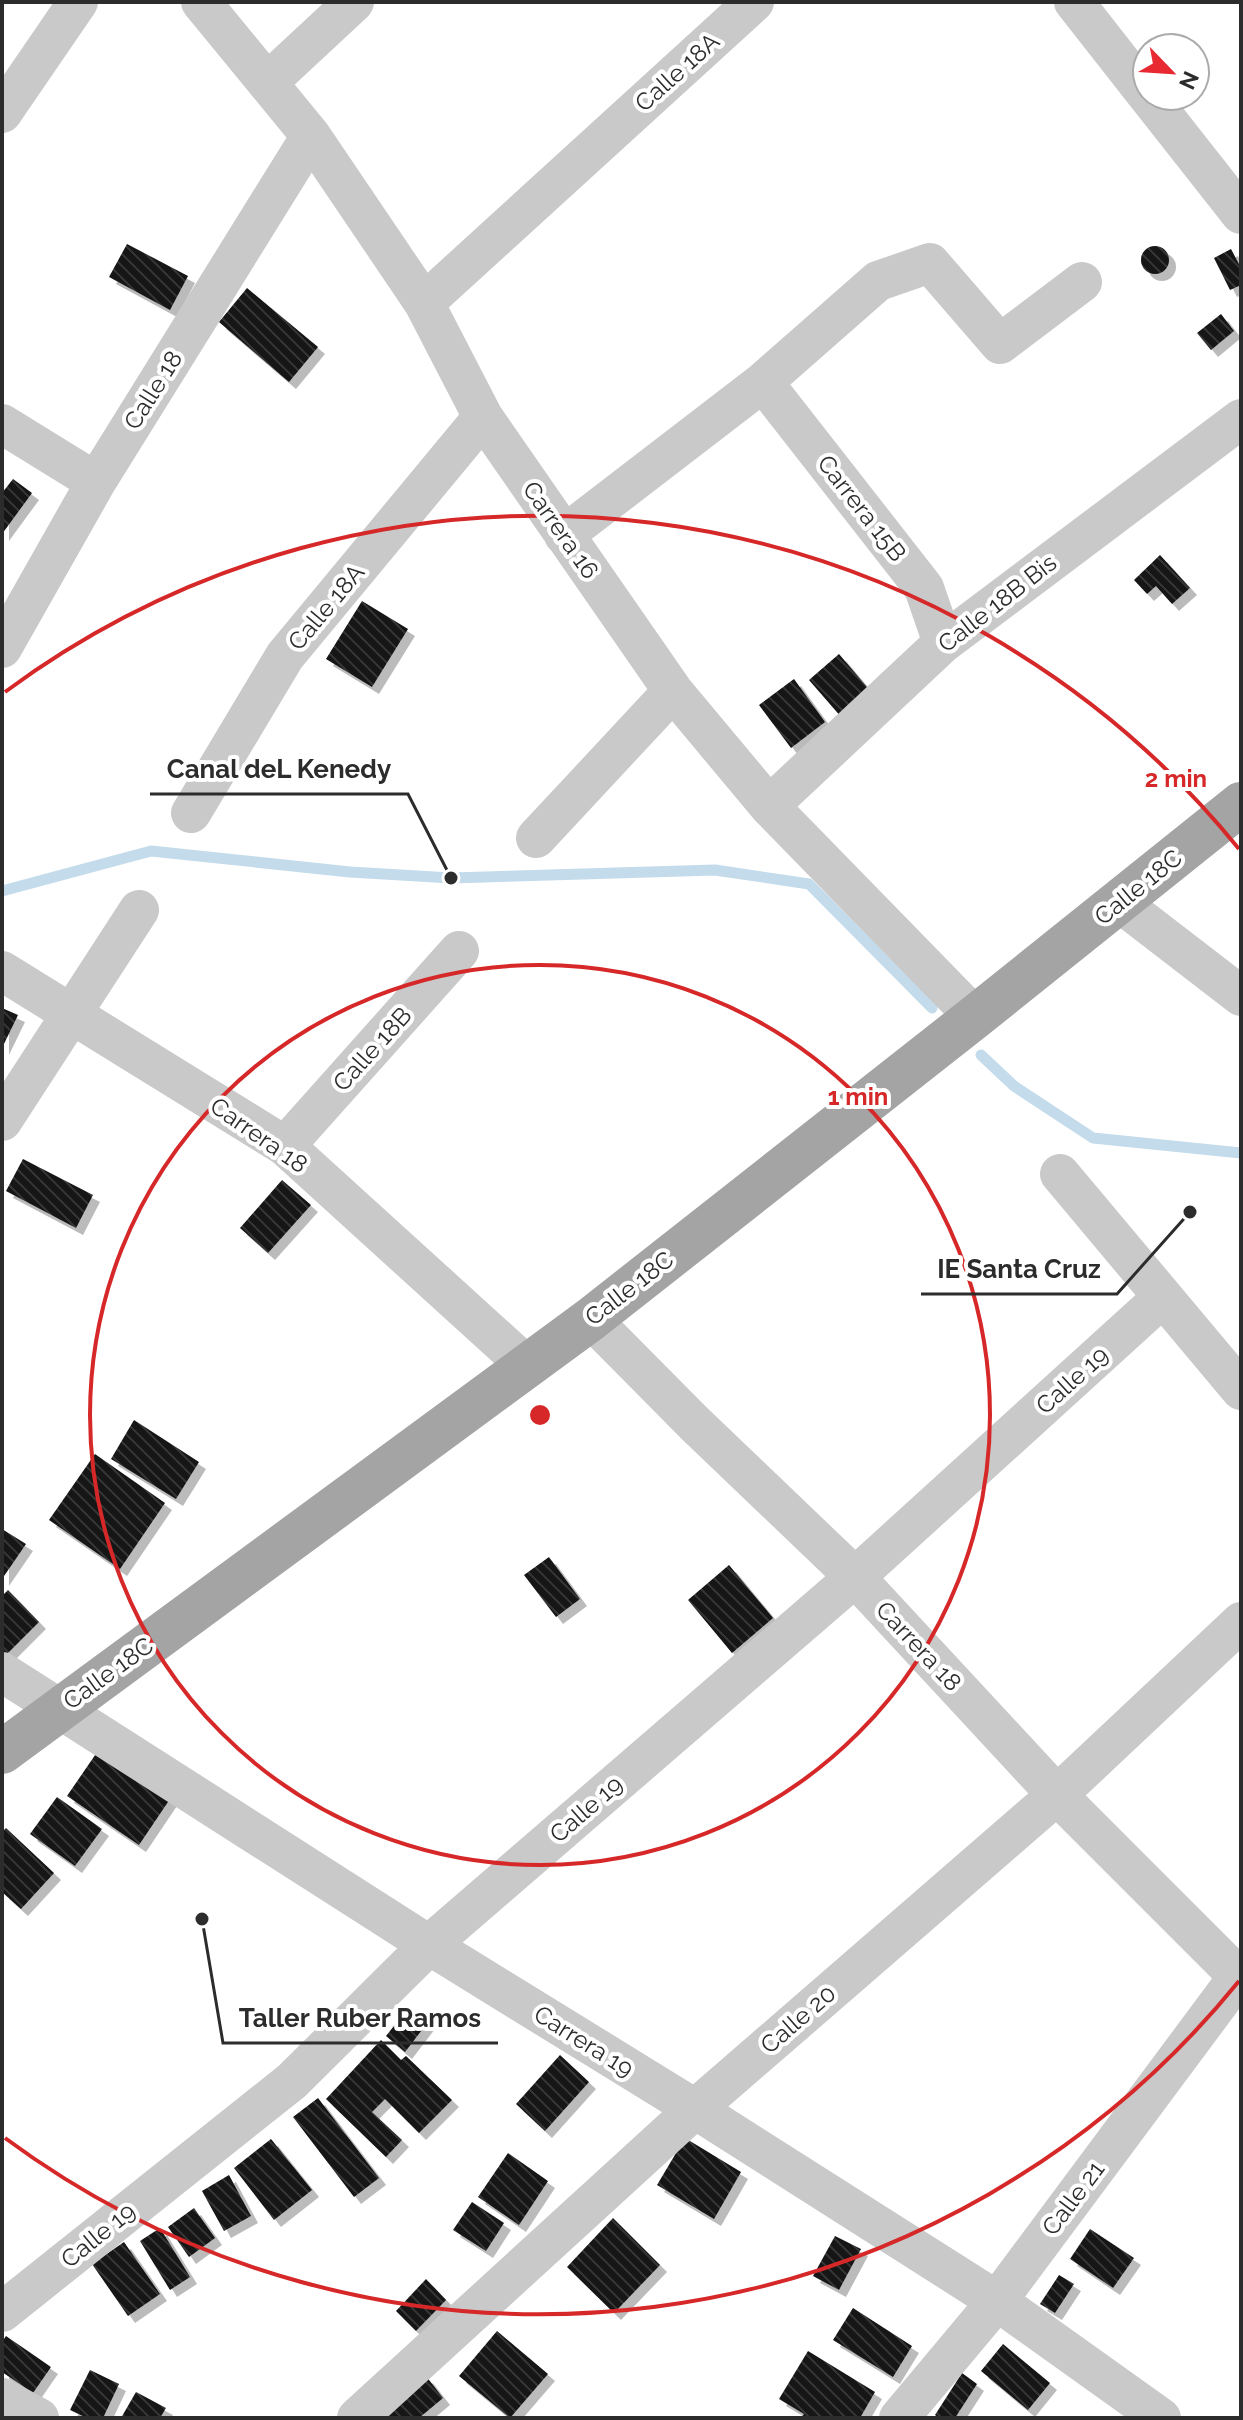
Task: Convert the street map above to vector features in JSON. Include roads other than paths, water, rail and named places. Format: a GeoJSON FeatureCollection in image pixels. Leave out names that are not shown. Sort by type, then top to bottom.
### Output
{"type":"FeatureCollection","features":[{"type":"Feature","properties":{"kind":"main road","name":"Calle 18C"},"geometry":{"type":"LineString","coordinates":[[2,1752],[591,1319],[1241,804]]}},
{"type":"Feature","properties":{"kind":"street"},"geometry":{"type":"LineString","coordinates":[[2,113],[78,2]]}},
{"type":"Feature","properties":{"kind":"street","name":"Carrera 16"},"geometry":{"type":"LineString","coordinates":[[201,2],[311,136],[424,303],[483,417],[673,691],[769,806],[975,1017]]}},
{"type":"Feature","properties":{"kind":"street"},"geometry":{"type":"LineString","coordinates":[[268,82],[354,2]]}},
{"type":"Feature","properties":{"kind":"street","name":"Calle 18A"},"geometry":{"type":"LineString","coordinates":[[424,303],[754,2]]}},
{"type":"Feature","properties":{"kind":"street"},"geometry":{"type":"LineString","coordinates":[[1074,2],[1131,75]]}},
{"type":"Feature","properties":{"kind":"street"},"geometry":{"type":"LineString","coordinates":[[1162,112],[1233,187]]}},
{"type":"Feature","properties":{"kind":"street","name":"Calle 18"},"geometry":{"type":"LineString","coordinates":[[2,648],[96,482],[311,136]]}},
{"type":"Feature","properties":{"kind":"street"},"geometry":{"type":"LineString","coordinates":[[564,535],[763,382],[878,281],[930,263],[1000,344],[1082,282]]}},
{"type":"Feature","properties":{"kind":"street","name":"Carrera 15B"},"geometry":{"type":"LineString","coordinates":[[763,382],[924,588],[943,643]]}},
{"type":"Feature","properties":{"kind":"street","name":"Calle 18A"},"geometry":{"type":"LineString","coordinates":[[191,813],[285,656],[483,417]]}},
{"type":"Feature","properties":{"kind":"street","name":"Calle 18B Bis"},"geometry":{"type":"LineString","coordinates":[[769,806],[943,643],[1241,419]]}},
{"type":"Feature","properties":{"kind":"street"},"geometry":{"type":"LineString","coordinates":[[2,424],[96,482]]}},
{"type":"Feature","properties":{"kind":"street"},"geometry":{"type":"LineString","coordinates":[[536,838],[673,691]]}},
{"type":"Feature","properties":{"kind":"street"},"geometry":{"type":"LineString","coordinates":[[1119,902],[1241,996]]}},
{"type":"Feature","properties":{"kind":"street"},"geometry":{"type":"LineString","coordinates":[[2,1121],[139,910]]}},
{"type":"Feature","properties":{"kind":"street","name":"Calle 18B"},"geometry":{"type":"LineString","coordinates":[[285,1146],[459,951]]}},
{"type":"Feature","properties":{"kind":"street","name":"Carrera 18"},"geometry":{"type":"LineString","coordinates":[[2,971],[285,1146],[526,1365]]}},
{"type":"Feature","properties":{"kind":"street"},"geometry":{"type":"LineString","coordinates":[[1060,1174],[1241,1390]]}},
{"type":"Feature","properties":{"kind":"street","name":"Calle 19"},"geometry":{"type":"LineString","coordinates":[[2,2312],[292,2081],[429,1945],[855,1577],[1163,1297]]}},
{"type":"Feature","properties":{"kind":"street","name":"Carrera 18"},"geometry":{"type":"LineString","coordinates":[[591,1319],[855,1577],[1057,1795],[1240,1976]]}},
{"type":"Feature","properties":{"kind":"street","name":"Calle 20"},"geometry":{"type":"LineString","coordinates":[[357,2418],[695,2109],[1057,1795],[1241,1622]]}},
{"type":"Feature","properties":{"kind":"street","name":"Carrera 19"},"geometry":{"type":"LineString","coordinates":[[2,1672],[429,1945],[997,2301],[1161,2418]]}},
{"type":"Feature","properties":{"kind":"street","name":"Calle 21"},"geometry":{"type":"LineString","coordinates":[[899,2418],[997,2301],[1240,1976]]}},
{"type":"Feature","properties":{"kind":"street"},"geometry":{"type":"LineString","coordinates":[[2,2398],[39,2418]]}},
{"type":"Feature","properties":{"kind":"waterway"},"geometry":{"type":"LineString","coordinates":[[2,891],[151,851],[350,872],[451,878],[715,870],[809,884],[932,1008]]}},
{"type":"Feature","properties":{"kind":"waterway"},"geometry":{"type":"LineString","coordinates":[[981,1055],[1014,1086],[1093,1138],[1241,1153]]}},
{"type":"Feature","properties":{"kind":"place","name":"Canal deL Kenedy"},"geometry":{"type":"Point","coordinates":[451,878]}},
{"type":"Feature","properties":{"kind":"place","name":"IE Santa Cruz"},"geometry":{"type":"Point","coordinates":[1190,1212]}},
{"type":"Feature","properties":{"kind":"place","name":"Taller Ruber Ramos"},"geometry":{"type":"Point","coordinates":[202,1919]}}]}
